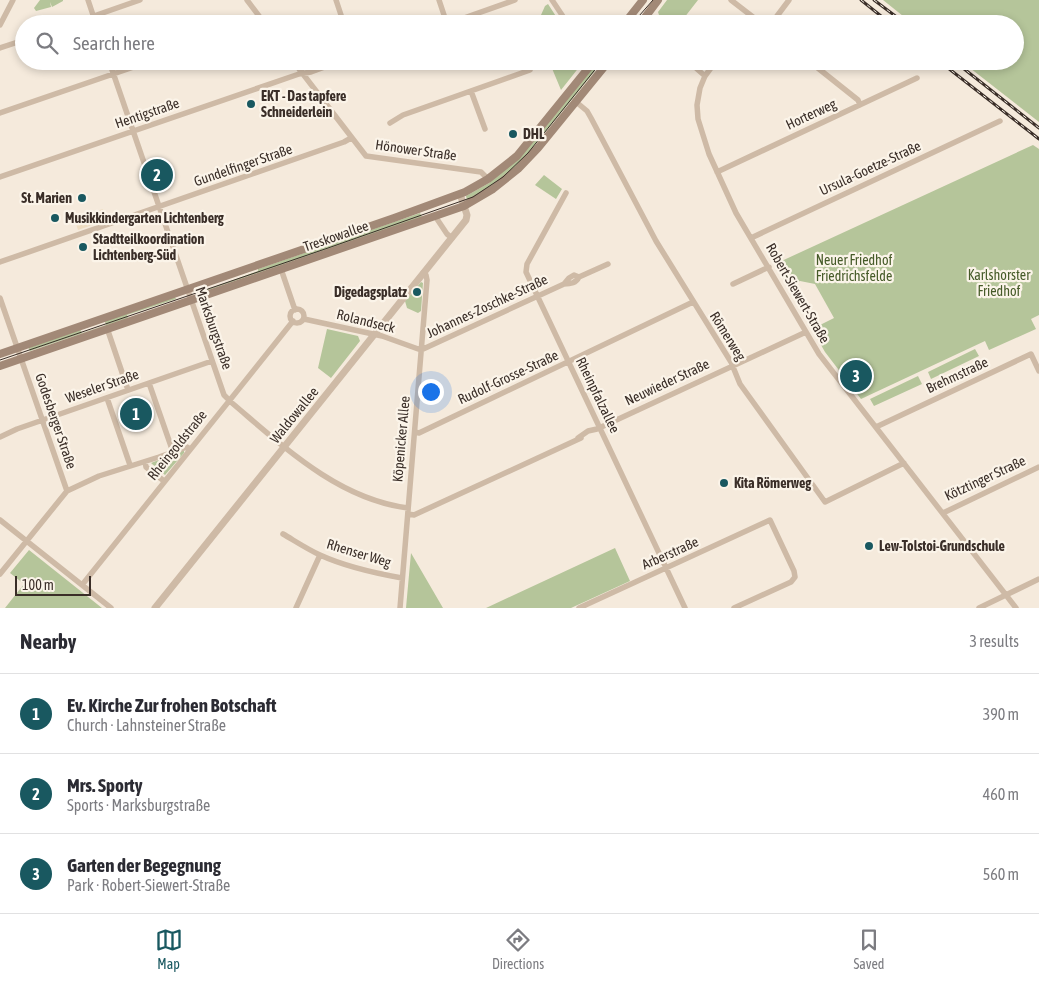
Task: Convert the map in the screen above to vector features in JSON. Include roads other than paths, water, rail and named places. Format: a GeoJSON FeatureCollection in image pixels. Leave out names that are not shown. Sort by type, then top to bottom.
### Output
{"type":"FeatureCollection","features":[{"type":"Feature","properties":{"kind":"main road"},"geometry":{"type":"LineString","coordinates":[[631,15],[643,0]]}},
{"type":"Feature","properties":{"kind":"main road"},"geometry":{"type":"LineString","coordinates":[[647,15],[658,0]]}},
{"type":"Feature","properties":{"kind":"main road","name":"Treskowallee"},"geometry":{"type":"LineString","coordinates":[[0,354],[460,194],[488,179],[517,156],[588,70]]}},
{"type":"Feature","properties":{"kind":"main road","name":"Treskowallee"},"geometry":{"type":"LineString","coordinates":[[0,366],[464,206],[492,189],[518,169],[538,148],[602,70]]}},
{"type":"Feature","properties":{"kind":"street"},"geometry":{"type":"LineString","coordinates":[[0,25],[13,0]]}},
{"type":"Feature","properties":{"kind":"street"},"geometry":{"type":"LineString","coordinates":[[88,0],[93,15]]}},
{"type":"Feature","properties":{"kind":"street"},"geometry":{"type":"LineString","coordinates":[[96,15],[140,0]]}},
{"type":"Feature","properties":{"kind":"street"},"geometry":{"type":"LineString","coordinates":[[247,0],[257,15]]}},
{"type":"Feature","properties":{"kind":"street"},"geometry":{"type":"LineString","coordinates":[[336,0],[341,15]]}},
{"type":"Feature","properties":{"kind":"street"},"geometry":{"type":"LineString","coordinates":[[439,0],[444,15]]}},
{"type":"Feature","properties":{"kind":"street"},"geometry":{"type":"LineString","coordinates":[[472,15],[514,0]]}},
{"type":"Feature","properties":{"kind":"street"},"geometry":{"type":"LineString","coordinates":[[552,0],[562,15]]}},
{"type":"Feature","properties":{"kind":"street"},"geometry":{"type":"LineString","coordinates":[[731,0],[751,15]]}},
{"type":"Feature","properties":{"kind":"street"},"geometry":{"type":"LineString","coordinates":[[778,15],[789,0]]}},
{"type":"Feature","properties":{"kind":"street"},"geometry":{"type":"LineString","coordinates":[[0,48],[15,43]]}},
{"type":"Feature","properties":{"kind":"street","name":"Marksburgstraße"},"geometry":{"type":"LineString","coordinates":[[112,70],[212,361],[228,401],[314,470],[342,486],[372,499],[408,511]]}},
{"type":"Feature","properties":{"kind":"street"},"geometry":{"type":"LineString","coordinates":[[0,114],[125,70]]}},
{"type":"Feature","properties":{"kind":"street","name":"Hönower Straße"},"geometry":{"type":"LineString","coordinates":[[300,70],[368,157],[484,172],[488,179]]}},
{"type":"Feature","properties":{"kind":"street","name":"Hentigstraße"},"geometry":{"type":"LineString","coordinates":[[0,176],[316,70]]}},
{"type":"Feature","properties":{"kind":"street","name":"Hönower Straße"},"geometry":{"type":"LineString","coordinates":[[390,123],[403,115],[530,70]]}},
{"type":"Feature","properties":{"kind":"street"},"geometry":{"type":"LineString","coordinates":[[698,70],[705,76]]}},
{"type":"Feature","properties":{"kind":"street","name":"Robert-Siewert-Straße"},"geometry":{"type":"LineString","coordinates":[[709,70],[700,88],[697,113],[703,138],[736,213],[819,354],[1016,608]]}},
{"type":"Feature","properties":{"kind":"street"},"geometry":{"type":"LineString","coordinates":[[820,70],[858,100],[860,105]]}},
{"type":"Feature","properties":{"kind":"street","name":"Horterweg"},"geometry":{"type":"LineString","coordinates":[[717,172],[917,78]]}},
{"type":"Feature","properties":{"kind":"street"},"geometry":{"type":"LineString","coordinates":[[471,91],[485,130]]}},
{"type":"Feature","properties":{"kind":"street","name":"Römerweg"},"geometry":{"type":"LineString","coordinates":[[575,102],[587,111],[640,212],[733,366],[740,384],[825,502],[904,463]]}},
{"type":"Feature","properties":{"kind":"street","name":"Ursula-Goetze-Straße"},"geometry":{"type":"LineString","coordinates":[[751,238],[1000,121]]}},
{"type":"Feature","properties":{"kind":"street","name":"Gundelfinger Straße"},"geometry":{"type":"LineString","coordinates":[[0,262],[354,140]]}},
{"type":"Feature","properties":{"kind":"street","name":"Rheinpfalzallee"},"geometry":{"type":"LineString","coordinates":[[566,193],[526,268],[597,429],[685,608]]}},
{"type":"Feature","properties":{"kind":"street","name":"Waldowallee"},"geometry":{"type":"LineString","coordinates":[[155,608],[466,220],[467,215],[460,194]]}},
{"type":"Feature","properties":{"kind":"street"},"geometry":{"type":"LineString","coordinates":[[435,216],[447,234],[452,238]]}},
{"type":"Feature","properties":{"kind":"street","name":"Johannes-Zoschke-Straße"},"geometry":{"type":"LineString","coordinates":[[421,350],[564,284],[574,275],[579,277],[608,264]]}},
{"type":"Feature","properties":{"kind":"street"},"geometry":{"type":"LineString","coordinates":[[733,284],[769,267]]}},
{"type":"Feature","properties":{"kind":"street"},"geometry":{"type":"LineString","coordinates":[[281,269],[295,310]]}},
{"type":"Feature","properties":{"kind":"street","name":"Köpenicker Allee"},"geometry":{"type":"LineString","coordinates":[[400,608],[427,278],[424,273]]}},
{"type":"Feature","properties":{"kind":"street"},"geometry":{"type":"LineString","coordinates":[[0,298],[21,358]]}},
{"type":"Feature","properties":{"kind":"street","name":"Rudolf-Grosse-Straße"},"geometry":{"type":"LineString","coordinates":[[415,432],[419,433],[693,302]]}},
{"type":"Feature","properties":{"kind":"street"},"geometry":{"type":"LineString","coordinates":[[295,310],[302,311],[304,319]]}},
{"type":"Feature","properties":{"kind":"street"},"geometry":{"type":"LineString","coordinates":[[293,321],[291,316],[295,310]]}},
{"type":"Feature","properties":{"kind":"street","name":"Rolandseck"},"geometry":{"type":"LineString","coordinates":[[293,321],[299,323],[304,319],[382,336],[421,350]]}},
{"type":"Feature","properties":{"kind":"street","name":"Rheingoldstraße"},"geometry":{"type":"LineString","coordinates":[[82,585],[293,321]]}},
{"type":"Feature","properties":{"kind":"street"},"geometry":{"type":"LineString","coordinates":[[107,328],[128,390]]}},
{"type":"Feature","properties":{"kind":"street","name":"Neuwieder Straße"},"geometry":{"type":"LineString","coordinates":[[408,511],[414,514],[578,438],[584,437],[597,429],[806,332]]}},
{"type":"Feature","properties":{"kind":"street","name":"Brehmstraße"},"geometry":{"type":"LineString","coordinates":[[876,427],[1031,354],[1039,371]]}},
{"type":"Feature","properties":{"kind":"street","name":"Godesberger Straße"},"geometry":{"type":"LineString","coordinates":[[21,358],[67,491]]}},
{"type":"Feature","properties":{"kind":"street","name":"Weseler Straße"},"geometry":{"type":"LineString","coordinates":[[0,437],[42,420],[212,361]]}},
{"type":"Feature","properties":{"kind":"street"},"geometry":{"type":"LineString","coordinates":[[149,383],[173,452]]}},
{"type":"Feature","properties":{"kind":"street"},"geometry":{"type":"LineString","coordinates":[[107,398],[130,465]]}},
{"type":"Feature","properties":{"kind":"street"},"geometry":{"type":"LineString","coordinates":[[0,574],[67,491],[99,476],[130,465],[145,462],[187,447],[190,449]]}},
{"type":"Feature","properties":{"kind":"street"},"geometry":{"type":"LineString","coordinates":[[145,462],[146,467],[164,481]]}},
{"type":"Feature","properties":{"kind":"street","name":"Kötztinger Straße"},"geometry":{"type":"LineString","coordinates":[[943,513],[1039,467]]}},
{"type":"Feature","properties":{"kind":"street"},"geometry":{"type":"LineString","coordinates":[[0,520],[110,608]]}},
{"type":"Feature","properties":{"kind":"street","name":"Arberstraße"},"geometry":{"type":"LineString","coordinates":[[579,608],[770,520],[795,577],[790,582],[734,608]]}},
{"type":"Feature","properties":{"kind":"street","name":"Rhenser Weg"},"geometry":{"type":"LineString","coordinates":[[283,534],[320,555],[362,570],[402,578]]}},
{"type":"Feature","properties":{"kind":"street"},"geometry":{"type":"LineString","coordinates":[[296,608],[320,555]]}},
{"type":"Feature","properties":{"kind":"street"},"geometry":{"type":"LineString","coordinates":[[979,608],[1039,579]]}},
{"type":"Feature","properties":{"kind":"tram line"},"geometry":{"type":"LineString","coordinates":[[640,15],[653,0]]}},
{"type":"Feature","properties":{"kind":"tram line"},"geometry":{"type":"LineString","coordinates":[[0,360],[473,197],[503,177],[528,153],[595,70]]}},
{"type":"Feature","properties":{"kind":"railway"},"geometry":{"type":"LineString","coordinates":[[861,0],[880,15]]}},
{"type":"Feature","properties":{"kind":"railway"},"geometry":{"type":"LineString","coordinates":[[874,0],[894,15]]}},
{"type":"Feature","properties":{"kind":"railway"},"geometry":{"type":"LineString","coordinates":[[951,70],[1039,139]]}},
{"type":"Feature","properties":{"kind":"railway"},"geometry":{"type":"LineString","coordinates":[[965,70],[1039,128]]}},
{"type":"Feature","properties":{"kind":"place","name":"EKT - Das tapfere Schneiderlein"},"geometry":{"type":"Point","coordinates":[251,104]}},
{"type":"Feature","properties":{"kind":"place","name":"DHL"},"geometry":{"type":"Point","coordinates":[513,134]}},
{"type":"Feature","properties":{"kind":"place","name":"Mrs. Sporty"},"geometry":{"type":"Point","coordinates":[157,175]}},
{"type":"Feature","properties":{"kind":"place","name":"St. Marien"},"geometry":{"type":"Point","coordinates":[82,198]}},
{"type":"Feature","properties":{"kind":"place","name":"Musikkindergarten Lichtenberg"},"geometry":{"type":"Point","coordinates":[55,218]}},
{"type":"Feature","properties":{"kind":"place","name":"Stadtteilkoordination Lichtenberg-Süd"},"geometry":{"type":"Point","coordinates":[83,247]}},
{"type":"Feature","properties":{"kind":"place","name":"Digedagsplatz"},"geometry":{"type":"Point","coordinates":[417,292]}},
{"type":"Feature","properties":{"kind":"place","name":"Garten der Begegnung"},"geometry":{"type":"Point","coordinates":[856,376]}},
{"type":"Feature","properties":{"kind":"place","name":"Ev. Kirche Zur frohen Botschaft"},"geometry":{"type":"Point","coordinates":[136,414]}},
{"type":"Feature","properties":{"kind":"place","name":"Kita Römerweg"},"geometry":{"type":"Point","coordinates":[724,483]}},
{"type":"Feature","properties":{"kind":"place","name":"Lew-Tolstoi-Grundschule"},"geometry":{"type":"Point","coordinates":[869,546]}},
{"type":"Feature","properties":{"kind":"park label","name":"Neuer Friedhof Friedrichsfelde"},"geometry":{"type":"Point","coordinates":[854,268]}},
{"type":"Feature","properties":{"kind":"park label","name":"Karlshorster Friedhof"},"geometry":{"type":"Point","coordinates":[999,284]}}]}
